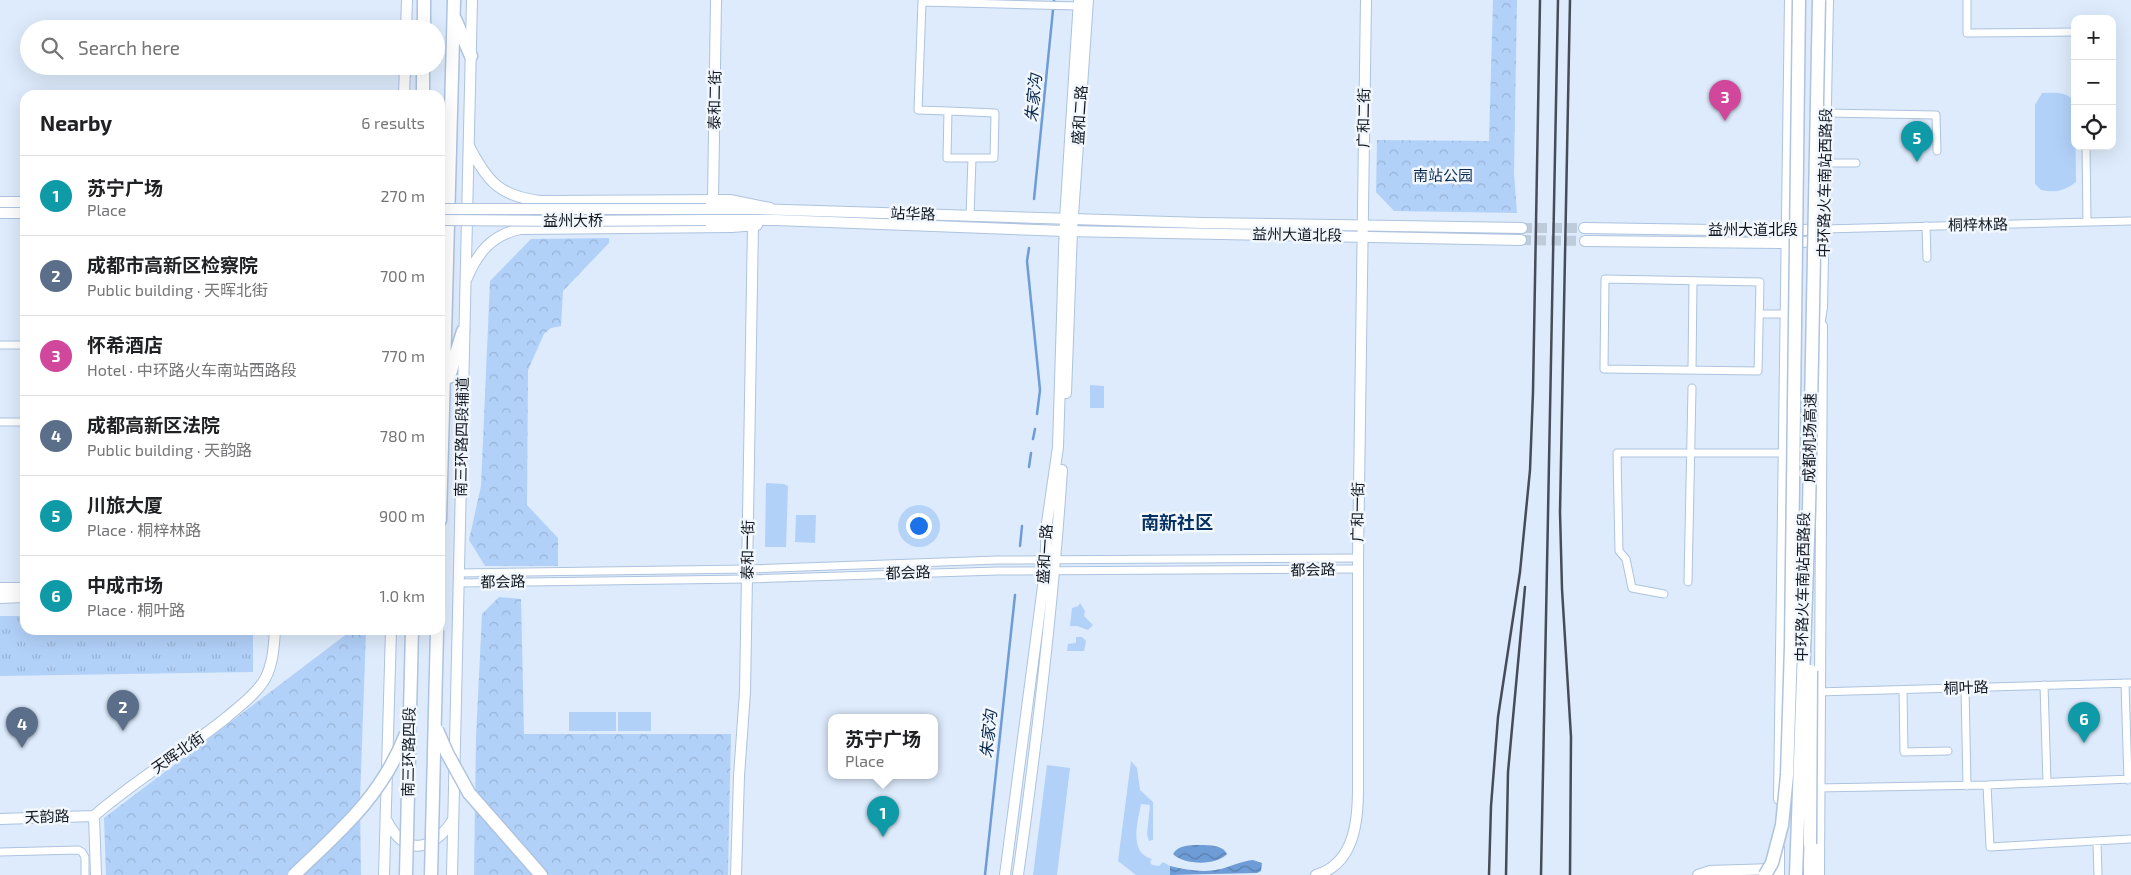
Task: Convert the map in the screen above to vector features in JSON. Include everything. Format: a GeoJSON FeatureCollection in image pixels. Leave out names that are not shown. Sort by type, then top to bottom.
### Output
{"type":"FeatureCollection","features":[{"type":"Feature","properties":{"kind":"highway"},"geometry":{"type":"LineString","coordinates":[[424,0],[424,20]]}},
{"type":"Feature","properties":{"kind":"highway"},"geometry":{"type":"LineString","coordinates":[[445,350],[454,0]]}},
{"type":"Feature","properties":{"kind":"highway","name":"成都机场高速"},"geometry":{"type":"LineString","coordinates":[[1765,875],[1772,863],[1782,825],[1787,775],[1791,646],[1800,0]]}},
{"type":"Feature","properties":{"kind":"highway","name":"成都机场高速"},"geometry":{"type":"LineString","coordinates":[[1797,875],[1812,370],[1819,0]]}},
{"type":"Feature","properties":{"kind":"highway"},"geometry":{"type":"LineString","coordinates":[[422,20],[424,14]]}},
{"type":"Feature","properties":{"kind":"highway"},"geometry":{"type":"LineString","coordinates":[[453,14],[471,56]]}},
{"type":"Feature","properties":{"kind":"highway"},"geometry":{"type":"LineString","coordinates":[[423,75],[423,90]]}},
{"type":"Feature","properties":{"kind":"highway"},"geometry":{"type":"LineString","coordinates":[[445,389],[463,331]]}},
{"type":"Feature","properties":{"kind":"highway"},"geometry":{"type":"LineString","coordinates":[[1808,510],[1812,645],[1810,875]]}},
{"type":"Feature","properties":{"kind":"highway","name":"南三环路四段"},"geometry":{"type":"LineString","coordinates":[[406,875],[412,635]]}},
{"type":"Feature","properties":{"kind":"highway","name":"南三环路四段"},"geometry":{"type":"LineString","coordinates":[[432,875],[437,635]]}},
{"type":"Feature","properties":{"kind":"highway"},"geometry":{"type":"LineString","coordinates":[[435,723],[447,753],[469,793],[541,875]]}},
{"type":"Feature","properties":{"kind":"highway"},"geometry":{"type":"LineString","coordinates":[[294,875],[356,816],[377,790],[396,759],[410,724]]}},
{"type":"Feature","properties":{"kind":"main road"},"geometry":{"type":"LineString","coordinates":[[406,20],[407,0]]}},
{"type":"Feature","properties":{"kind":"main road","name":"南三环路四段辅道"},"geometry":{"type":"LineString","coordinates":[[452,875],[472,0]]}},
{"type":"Feature","properties":{"kind":"main road","name":"泰和二街"},"geometry":{"type":"LineString","coordinates":[[713,200],[716,0]]}},
{"type":"Feature","properties":{"kind":"main road","name":"盛和二路"},"geometry":{"type":"LineString","coordinates":[[1069,219],[1088,0]]}},
{"type":"Feature","properties":{"kind":"main road","name":"广和二街"},"geometry":{"type":"LineString","coordinates":[[1362,231],[1366,0]]}},
{"type":"Feature","properties":{"kind":"main road","name":"中环路火车南站西路段"},"geometry":{"type":"LineString","coordinates":[[1779,872],[1790,0]]}},
{"type":"Feature","properties":{"kind":"main road","name":"中环路火车南站西路段"},"geometry":{"type":"LineString","coordinates":[[1797,875],[1806,407],[1822,307],[1828,0]]}},
{"type":"Feature","properties":{"kind":"main road"},"geometry":{"type":"LineString","coordinates":[[1069,219],[1078,3]]}},
{"type":"Feature","properties":{"kind":"main road"},"geometry":{"type":"LineString","coordinates":[[404,90],[405,75]]}},
{"type":"Feature","properties":{"kind":"main road"},"geometry":{"type":"LineString","coordinates":[[468,144],[479,165],[493,184],[508,194],[526,200],[713,200],[744,202],[776,215]]}},
{"type":"Feature","properties":{"kind":"main road"},"geometry":{"type":"LineString","coordinates":[[520,229],[512,225],[509,214],[511,207],[526,200]]}},
{"type":"Feature","properties":{"kind":"main road"},"geometry":{"type":"LineString","coordinates":[[0,202],[20,202]]}},
{"type":"Feature","properties":{"kind":"main road","name":"益州大桥"},"geometry":{"type":"LineString","coordinates":[[445,209],[706,215]]}},
{"type":"Feature","properties":{"kind":"main road","name":"站华路"},"geometry":{"type":"LineString","coordinates":[[706,215],[753,209],[776,215],[1069,230]]}},
{"type":"Feature","properties":{"kind":"main road"},"geometry":{"type":"LineString","coordinates":[[0,213],[20,213]]}},
{"type":"Feature","properties":{"kind":"main road"},"geometry":{"type":"LineString","coordinates":[[706,215],[776,215]]}},
{"type":"Feature","properties":{"kind":"main road","name":"益州大桥"},"geometry":{"type":"LineString","coordinates":[[445,220],[567,221],[706,215]]}},
{"type":"Feature","properties":{"kind":"main road"},"geometry":{"type":"LineString","coordinates":[[465,283],[475,260],[481,252],[502,235],[520,229],[753,225],[776,215]]}},
{"type":"Feature","properties":{"kind":"main road","name":"站华路"},"geometry":{"type":"LineString","coordinates":[[776,215],[970,216],[1069,219]]}},
{"type":"Feature","properties":{"kind":"main road","name":"盛和一路"},"geometry":{"type":"LineString","coordinates":[[1004,875],[1050,571],[1051,560],[1046,523],[1058,447],[1069,219]]}},
{"type":"Feature","properties":{"kind":"main road","name":"益州大道北段"},"geometry":{"type":"LineString","coordinates":[[1069,219],[1362,231],[1521,240]]}},
{"type":"Feature","properties":{"kind":"main road","name":"泰和一街"},"geometry":{"type":"LineString","coordinates":[[736,875],[739,776],[745,692],[753,225]]}},
{"type":"Feature","properties":{"kind":"main road","name":"益州大道北段"},"geometry":{"type":"LineString","coordinates":[[1069,230],[1362,231],[1522,228]]}},
{"type":"Feature","properties":{"kind":"main road","name":"益州大道北段"},"geometry":{"type":"LineString","coordinates":[[1584,228],[1786,231],[1825,229]]}},
{"type":"Feature","properties":{"kind":"main road","name":"益州大道北段"},"geometry":{"type":"LineString","coordinates":[[1585,242],[1786,243],[1817,241],[1825,229]]}},
{"type":"Feature","properties":{"kind":"main road","name":"广和一街"},"geometry":{"type":"LineString","coordinates":[[1316,875],[1331,868],[1341,858],[1353,838],[1358,788],[1358,558],[1362,231]]}},
{"type":"Feature","properties":{"kind":"main road"},"geometry":{"type":"LineString","coordinates":[[1819,875],[1822,307]]}},
{"type":"Feature","properties":{"kind":"main road","name":"盛和一路"},"geometry":{"type":"LineString","coordinates":[[1018,875],[1030,789],[1049,614],[1050,571]]}},
{"type":"Feature","properties":{"kind":"main road"},"geometry":{"type":"LineString","coordinates":[[0,588],[20,588]]}},
{"type":"Feature","properties":{"kind":"main road"},"geometry":{"type":"LineString","coordinates":[[0,598],[20,597]]}},
{"type":"Feature","properties":{"kind":"main road","name":"天晖北街"},"geometry":{"type":"LineString","coordinates":[[94,816],[137,781],[206,734],[256,690],[265,678],[271,664],[275,635]]}},
{"type":"Feature","properties":{"kind":"main road"},"geometry":{"type":"LineString","coordinates":[[384,875],[391,635]]}},
{"type":"Feature","properties":{"kind":"main road"},"geometry":{"type":"LineString","coordinates":[[94,816],[96,875]]}},
{"type":"Feature","properties":{"kind":"main road","name":"天韵路"},"geometry":{"type":"LineString","coordinates":[[0,819],[94,816]]}},
{"type":"Feature","properties":{"kind":"main road"},"geometry":{"type":"LineString","coordinates":[[386,818],[394,834],[401,840],[419,845],[436,840],[444,833],[453,820]]}},
{"type":"Feature","properties":{"kind":"main road"},"geometry":{"type":"LineString","coordinates":[[1698,875],[1710,871],[1779,872]]}},
{"type":"Feature","properties":{"kind":"street"},"geometry":{"type":"LineString","coordinates":[[1967,0],[1967,32],[2071,32]]}},
{"type":"Feature","properties":{"kind":"street"},"geometry":{"type":"LineString","coordinates":[[948,111],[947,158],[994,158],[995,113],[948,111],[918,110],[922,2],[1048,6],[1078,3]]}},
{"type":"Feature","properties":{"kind":"street"},"geometry":{"type":"LineString","coordinates":[[1826,113],[1936,115],[1936,151]]}},
{"type":"Feature","properties":{"kind":"street"},"geometry":{"type":"LineString","coordinates":[[2086,150],[2087,222]]}},
{"type":"Feature","properties":{"kind":"street"},"geometry":{"type":"LineString","coordinates":[[970,216],[972,158]]}},
{"type":"Feature","properties":{"kind":"street"},"geometry":{"type":"LineString","coordinates":[[1826,163],[1856,163]]}},
{"type":"Feature","properties":{"kind":"street","name":"桐梓林路"},"geometry":{"type":"LineString","coordinates":[[1825,229],[2131,221]]}},
{"type":"Feature","properties":{"kind":"street"},"geometry":{"type":"LineString","coordinates":[[1926,226],[1927,258]]}},
{"type":"Feature","properties":{"kind":"street"},"geometry":{"type":"LineString","coordinates":[[1605,280],[1760,282],[1760,314],[1758,371],[1604,369],[1605,280]]}},
{"type":"Feature","properties":{"kind":"street"},"geometry":{"type":"LineString","coordinates":[[1692,370],[1693,281]]}},
{"type":"Feature","properties":{"kind":"street"},"geometry":{"type":"LineString","coordinates":[[1760,314],[1786,314]]}},
{"type":"Feature","properties":{"kind":"street"},"geometry":{"type":"LineString","coordinates":[[0,345],[20,345]]}},
{"type":"Feature","properties":{"kind":"street"},"geometry":{"type":"LineString","coordinates":[[1688,582],[1692,388]]}},
{"type":"Feature","properties":{"kind":"street"},"geometry":{"type":"LineString","coordinates":[[0,422],[20,422]]}},
{"type":"Feature","properties":{"kind":"street"},"geometry":{"type":"LineString","coordinates":[[1664,594],[1632,588],[1626,559],[1619,551],[1617,453],[1784,453]]}},
{"type":"Feature","properties":{"kind":"street","name":"都会路"},"geometry":{"type":"LineString","coordinates":[[747,574],[1051,560],[1358,558]]}},
{"type":"Feature","properties":{"kind":"street","name":"都会路"},"geometry":{"type":"LineString","coordinates":[[459,578],[998,571],[1358,569]]}},
{"type":"Feature","properties":{"kind":"street"},"geometry":{"type":"LineString","coordinates":[[1799,788],[1966,786],[2129,780],[2128,683]]}},
{"type":"Feature","properties":{"kind":"street","name":"桐叶路"},"geometry":{"type":"LineString","coordinates":[[1801,692],[2128,683]]}},
{"type":"Feature","properties":{"kind":"street"},"geometry":{"type":"LineString","coordinates":[[2044,685],[2047,783]]}},
{"type":"Feature","properties":{"kind":"street"},"geometry":{"type":"LineString","coordinates":[[1965,688],[1966,786]]}},
{"type":"Feature","properties":{"kind":"street"},"geometry":{"type":"LineString","coordinates":[[1903,690],[1904,752],[1948,751]]}},
{"type":"Feature","properties":{"kind":"street"},"geometry":{"type":"LineString","coordinates":[[1987,785],[1990,847],[2131,840]]}},
{"type":"Feature","properties":{"kind":"street"},"geometry":{"type":"LineString","coordinates":[[2097,841],[2098,875]]}},
{"type":"Feature","properties":{"kind":"street"},"geometry":{"type":"LineString","coordinates":[[0,852],[78,850],[85,857],[85,875]]}},
{"type":"Feature","properties":{"kind":"green space","name":"南站公园"},"geometry":{"type":"Polygon","coordinates":[[[1493,0],[1517,0],[1514,173],[1517,213],[1394,211],[1376,192],[1377,140],[1489,141],[1493,0]]]}},
{"type":"Feature","properties":{"kind":"green space"},"geometry":{"type":"Polygon","coordinates":[[[2042,93],[2064,94],[2071,98],[2071,150],[2076,150],[2076,182],[2064,189],[2056,191],[2041,190],[2035,184],[2035,105],[2042,93]]]}},
{"type":"Feature","properties":{"kind":"green space"},"geometry":{"type":"Polygon","coordinates":[[[609,238],[609,243],[563,291],[561,326],[551,328],[544,334],[528,370],[527,505],[558,538],[558,566],[485,566],[469,540],[481,486],[490,281],[531,239],[609,238]]]}},
{"type":"Feature","properties":{"kind":"green space"},"geometry":{"type":"Polygon","coordinates":[[[1090,385],[1104,386],[1104,408],[1090,408],[1090,385]]]}},
{"type":"Feature","properties":{"kind":"green space"},"geometry":{"type":"Polygon","coordinates":[[[766,483],[788,486],[786,547],[765,547],[766,483]]]}},
{"type":"Feature","properties":{"kind":"green space"},"geometry":{"type":"Polygon","coordinates":[[[796,515],[816,515],[815,543],[795,542],[796,515]]]}},
{"type":"Feature","properties":{"kind":"green space"},"geometry":{"type":"Polygon","coordinates":[[[499,597],[521,599],[524,734],[731,734],[728,875],[474,875],[476,737],[482,614],[499,597]]]}},
{"type":"Feature","properties":{"kind":"green space"},"geometry":{"type":"Polygon","coordinates":[[[1080,603],[1085,611],[1084,616],[1093,625],[1088,630],[1077,626],[1070,626],[1072,608],[1080,603]]]}},
{"type":"Feature","properties":{"kind":"green space"},"geometry":{"type":"Polygon","coordinates":[[[0,616],[20,616],[20,635],[253,635],[253,672],[0,676],[0,616]]]}},
{"type":"Feature","properties":{"kind":"green space"},"geometry":{"type":"Polygon","coordinates":[[[345,635],[366,635],[360,800],[361,875],[106,875],[104,818],[345,635]]]}},
{"type":"Feature","properties":{"kind":"green space"},"geometry":{"type":"Polygon","coordinates":[[[1076,637],[1082,637],[1086,641],[1084,651],[1067,651],[1068,644],[1076,643],[1076,637]]]}},
{"type":"Feature","properties":{"kind":"green space"},"geometry":{"type":"Polygon","coordinates":[[[569,712],[616,712],[616,731],[569,731],[569,712]]]}},
{"type":"Feature","properties":{"kind":"green space"},"geometry":{"type":"Polygon","coordinates":[[[618,712],[651,712],[651,731],[618,731],[618,712]]]}},
{"type":"Feature","properties":{"kind":"green space"},"geometry":{"type":"Polygon","coordinates":[[[1131,761],[1137,768],[1140,790],[1153,802],[1153,840],[1149,841],[1147,834],[1150,805],[1141,804],[1136,836],[1137,843],[1145,856],[1152,859],[1150,862],[1152,865],[1159,866],[1163,862],[1170,866],[1170,875],[1136,875],[1118,861],[1131,761]]]}},
{"type":"Feature","properties":{"kind":"green space"},"geometry":{"type":"Polygon","coordinates":[[[1047,765],[1070,768],[1057,875],[1033,875],[1047,765]]]}},
{"type":"Feature","properties":{"kind":"water"},"geometry":{"type":"Polygon","coordinates":[[[1199,845],[1219,847],[1227,854],[1215,861],[1200,863],[1178,858],[1173,854],[1181,847],[1199,845]]]}},
{"type":"Feature","properties":{"kind":"water"},"geometry":{"type":"Polygon","coordinates":[[[1253,860],[1262,863],[1261,871],[1257,873],[1170,875],[1170,866],[1208,871],[1253,860]]]}},
{"type":"Feature","properties":{"kind":"waterway","name":"朱家沟"},"geometry":{"type":"LineString","coordinates":[[1034,199],[1054,0]]}},
{"type":"Feature","properties":{"kind":"waterway","name":"朱家沟"},"geometry":{"type":"LineString","coordinates":[[1029,248],[1027,261],[1040,390],[1037,414]]}},
{"type":"Feature","properties":{"kind":"waterway","name":"朱家沟"},"geometry":{"type":"LineString","coordinates":[[1033,439],[1035,429]]}},
{"type":"Feature","properties":{"kind":"waterway","name":"朱家沟"},"geometry":{"type":"LineString","coordinates":[[1029,467],[1031,453]]}},
{"type":"Feature","properties":{"kind":"waterway","name":"朱家沟"},"geometry":{"type":"LineString","coordinates":[[1020,546],[1022,526]]}},
{"type":"Feature","properties":{"kind":"waterway","name":"朱家沟"},"geometry":{"type":"LineString","coordinates":[[985,875],[1015,595]]}},
{"type":"Feature","properties":{"kind":"tunnel"},"geometry":{"type":"LineString","coordinates":[[1522,228],[1584,228]]}},
{"type":"Feature","properties":{"kind":"tunnel"},"geometry":{"type":"LineString","coordinates":[[1521,240],[1585,241]]}},
{"type":"Feature","properties":{"kind":"railway"},"geometry":{"type":"LineString","coordinates":[[1489,875],[1491,806],[1498,717],[1520,572],[1530,470],[1540,0]]}},
{"type":"Feature","properties":{"kind":"railway"},"geometry":{"type":"LineString","coordinates":[[1541,875],[1558,0]]}},
{"type":"Feature","properties":{"kind":"railway"},"geometry":{"type":"LineString","coordinates":[[1570,0],[1560,512],[1562,589],[1571,737],[1570,875]]}},
{"type":"Feature","properties":{"kind":"railway"},"geometry":{"type":"LineString","coordinates":[[1506,875],[1508,772],[1525,587]]}},
{"type":"Feature","properties":{"kind":"place","name":"怀希酒店"},"geometry":{"type":"Point","coordinates":[1725,121]}},
{"type":"Feature","properties":{"kind":"place","name":"川旅大厦"},"geometry":{"type":"Point","coordinates":[1917,162]}},
{"type":"Feature","properties":{"kind":"place","name":"成都市高新区检察院"},"geometry":{"type":"Point","coordinates":[123,731]}},
{"type":"Feature","properties":{"kind":"place","name":"中成市场"},"geometry":{"type":"Point","coordinates":[2084,743]}},
{"type":"Feature","properties":{"kind":"place","name":"成都高新区法院"},"geometry":{"type":"Point","coordinates":[22,748]}},
{"type":"Feature","properties":{"kind":"place","name":"苏宁广场"},"geometry":{"type":"Point","coordinates":[883,837]}},
{"type":"Feature","properties":{"kind":"district","name":"南新社区"},"geometry":{"type":"Point","coordinates":[1177,523]}}]}
